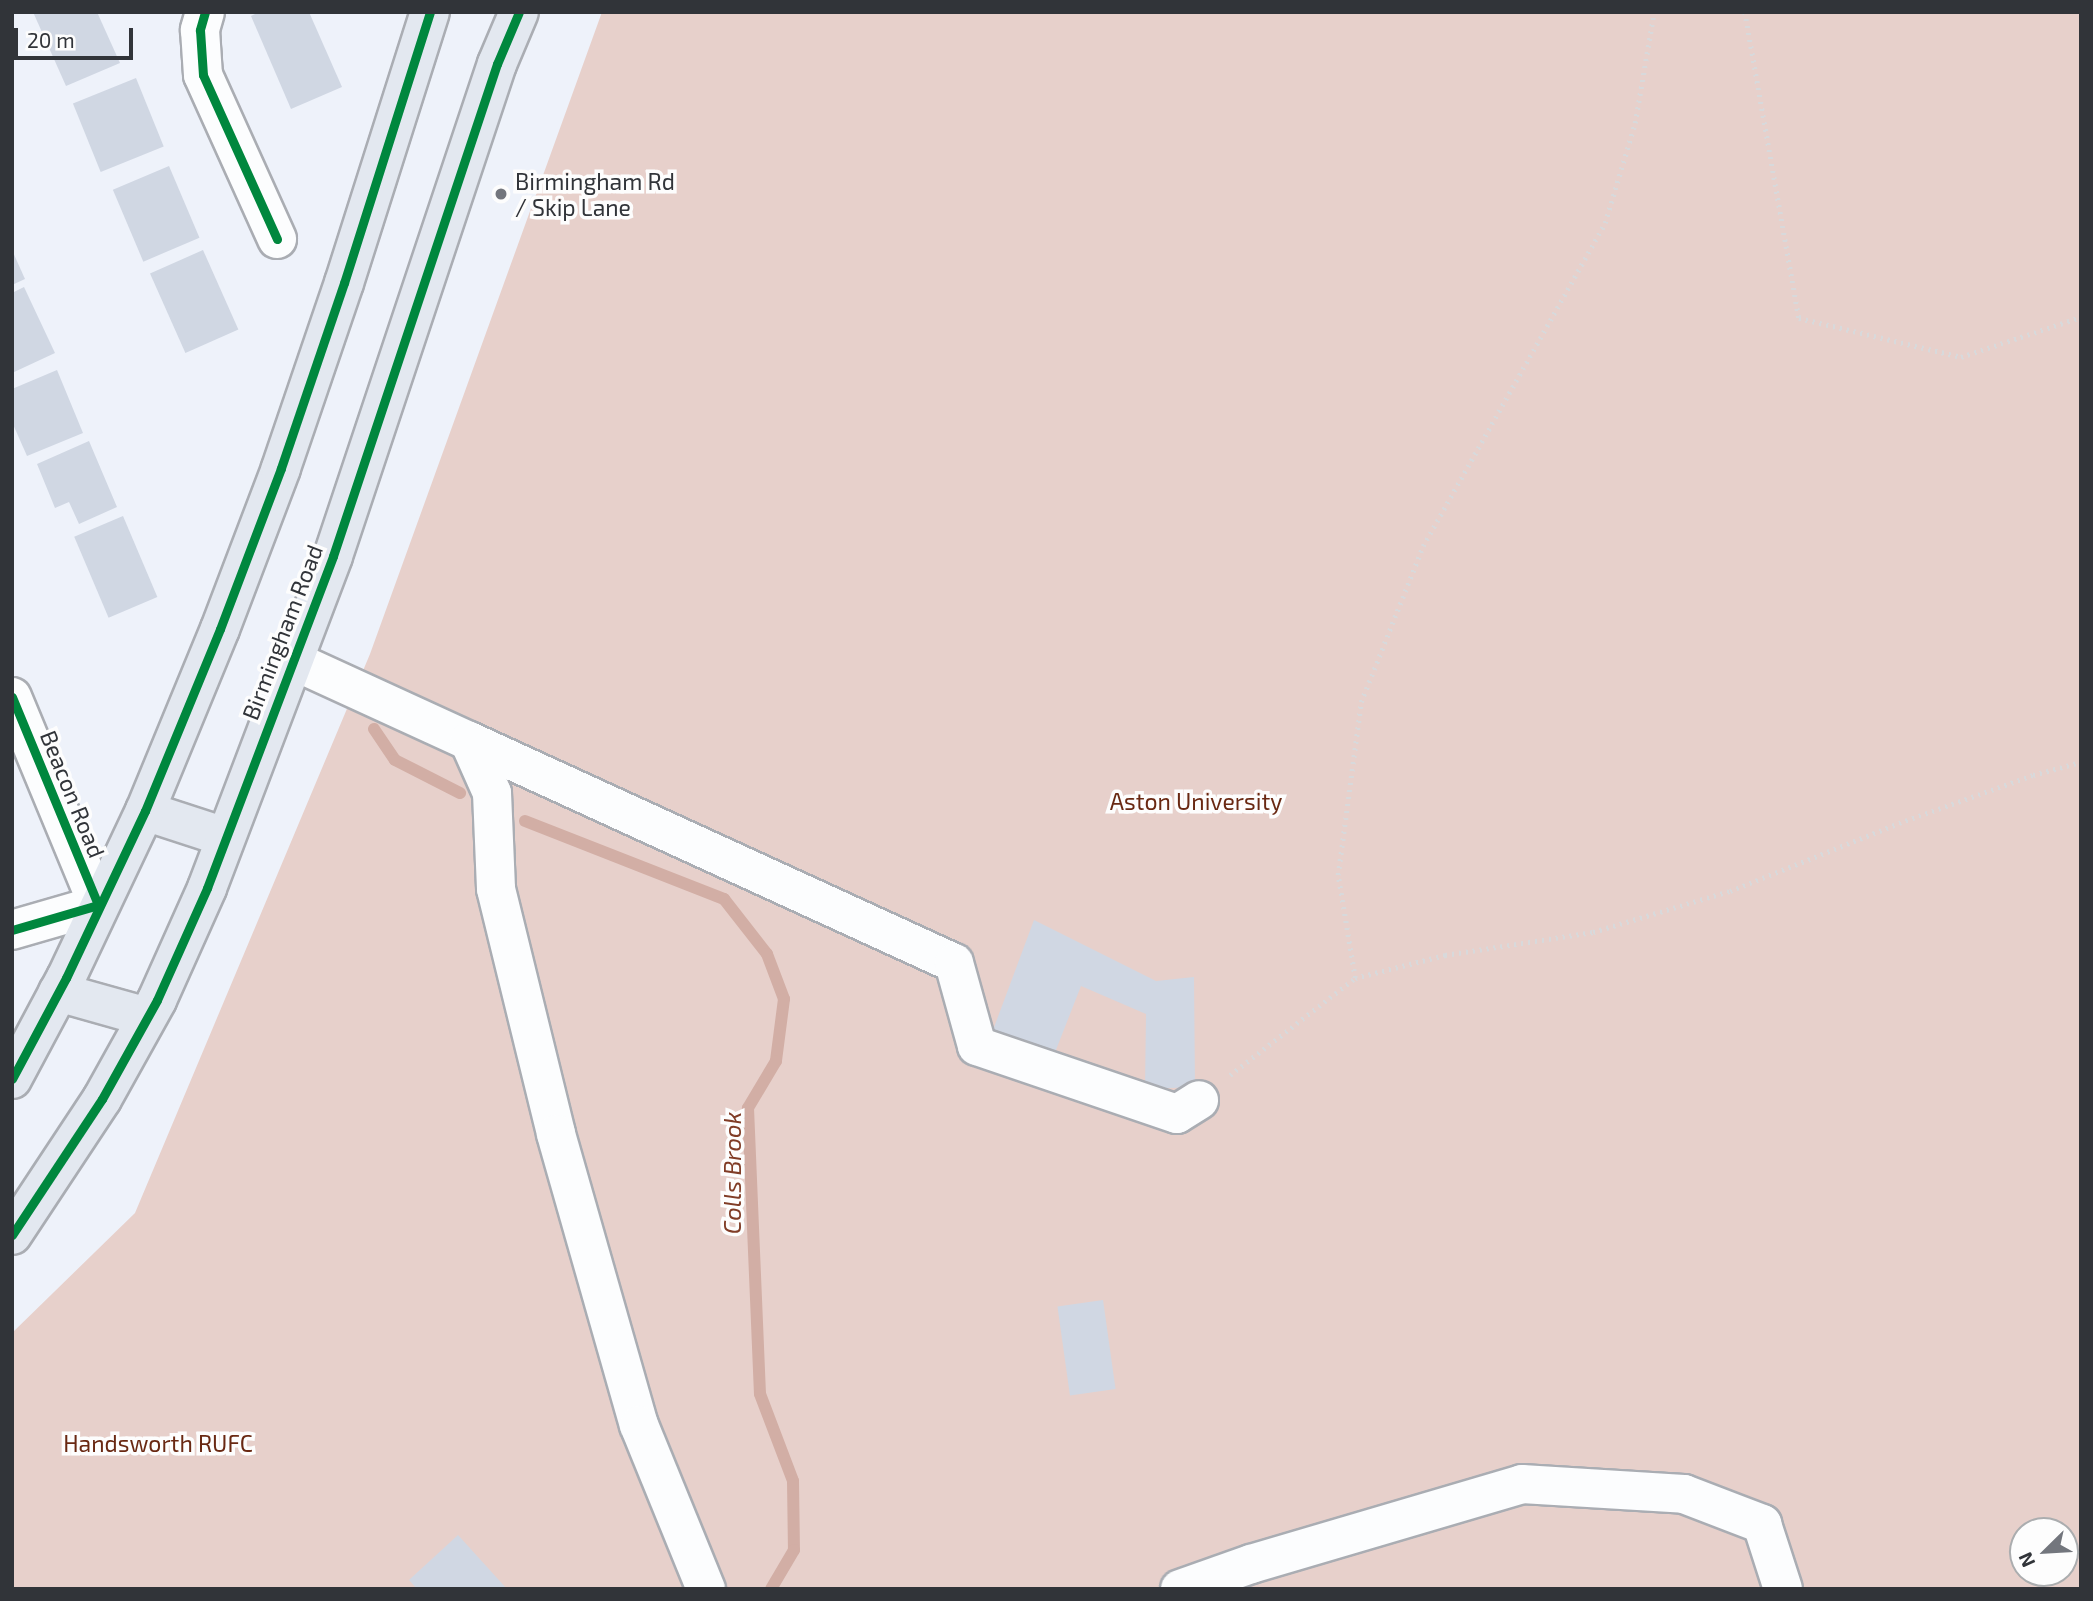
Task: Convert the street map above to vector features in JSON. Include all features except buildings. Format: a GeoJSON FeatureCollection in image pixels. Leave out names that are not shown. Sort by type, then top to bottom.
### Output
{"type":"FeatureCollection","features":[{"type":"Feature","properties":{"kind":"highway"},"geometry":{"type":"LineString","coordinates":[[12,1079],[58,992],[145,811],[220,629],[281,468],[344,283],[430,12]]}},
{"type":"Feature","properties":{"kind":"highway","name":"Birmingham Road"},"geometry":{"type":"LineString","coordinates":[[12,1235],[102,1100],[147,1017],[206,888],[332,556],[497,64],[519,12]]}},
{"type":"Feature","properties":{"kind":"highway"},"geometry":{"type":"LineString","coordinates":[[145,811],[225,838]]}},
{"type":"Feature","properties":{"kind":"highway"},"geometry":{"type":"LineString","coordinates":[[58,992],[147,1017]]}},
{"type":"Feature","properties":{"kind":"street"},"geometry":{"type":"LineString","coordinates":[[205,12],[200,30],[204,75],[277,239]]}},
{"type":"Feature","properties":{"kind":"street"},"geometry":{"type":"LineString","coordinates":[[292,660],[954,964],[977,1046],[1177,1114],[1199,1100]]}},
{"type":"Feature","properties":{"kind":"street","name":"Beacon Road"},"geometry":{"type":"LineString","coordinates":[[12,697],[98,905]]}},
{"type":"Feature","properties":{"kind":"street"},"geometry":{"type":"LineString","coordinates":[[469,741],[492,793],[496,889],[556,1134],[639,1425],[706,1589]]}},
{"type":"Feature","properties":{"kind":"street"},"geometry":{"type":"LineString","coordinates":[[12,930],[98,905]]}},
{"type":"Feature","properties":{"kind":"street"},"geometry":{"type":"LineString","coordinates":[[1180,1589],[1254,1576],[1522,1484],[1684,1494],[1762,1524],[1783,1589]]}},
{"type":"Feature","properties":{"kind":"path"},"geometry":{"type":"LineString","coordinates":[[1355,978],[1338,874],[1361,702],[1423,547],[1605,223],[1635,123],[1654,12]]}},
{"type":"Feature","properties":{"kind":"path"},"geometry":{"type":"LineString","coordinates":[[1745,12],[1799,318],[1961,357],[2081,317]]}},
{"type":"Feature","properties":{"kind":"path"},"geometry":{"type":"LineString","coordinates":[[1199,1100],[1355,978],[1445,955],[1593,932],[1730,891],[1899,823],[2033,775],[2081,762]]}},
{"type":"Feature","properties":{"kind":"green space","name":"Aston University"},"geometry":{"type":"Polygon","coordinates":[[[602,12],[2081,12],[2081,1589],[12,1589],[12,1333],[135,1213],[370,654],[602,12]]]}},
{"type":"Feature","properties":{"kind":"waterway","name":"Colls Brook"},"geometry":{"type":"LineString","coordinates":[[374,729],[395,760],[460,793]]}},
{"type":"Feature","properties":{"kind":"waterway","name":"Colls Brook"},"geometry":{"type":"LineString","coordinates":[[525,821],[724,899],[767,954],[784,999],[776,1061],[748,1108],[760,1394],[793,1481],[794,1550],[771,1589]]}},
{"type":"Feature","properties":{"kind":"cycle path"},"geometry":{"type":"LineString","coordinates":[[205,12],[200,30],[203,75],[277,239]]}},
{"type":"Feature","properties":{"kind":"cycle path"},"geometry":{"type":"LineString","coordinates":[[12,1079],[66,978],[145,811],[220,629],[281,468],[344,283],[430,12]]}},
{"type":"Feature","properties":{"kind":"cycle path"},"geometry":{"type":"LineString","coordinates":[[12,1235],[102,1099],[157,1000],[207,888],[333,556],[497,64],[519,12]]}},
{"type":"Feature","properties":{"kind":"cycle path"},"geometry":{"type":"LineString","coordinates":[[12,697],[98,905]]}},
{"type":"Feature","properties":{"kind":"cycle path"},"geometry":{"type":"LineString","coordinates":[[12,930],[98,905]]}},
{"type":"Feature","properties":{"kind":"place","name":"Birmingham Rd / Skip Lane"},"geometry":{"type":"Point","coordinates":[501,194]}},
{"type":"Feature","properties":{"kind":"park label","name":"Handsworth RUFC"},"geometry":{"type":"Point","coordinates":[158,1443]}}]}
